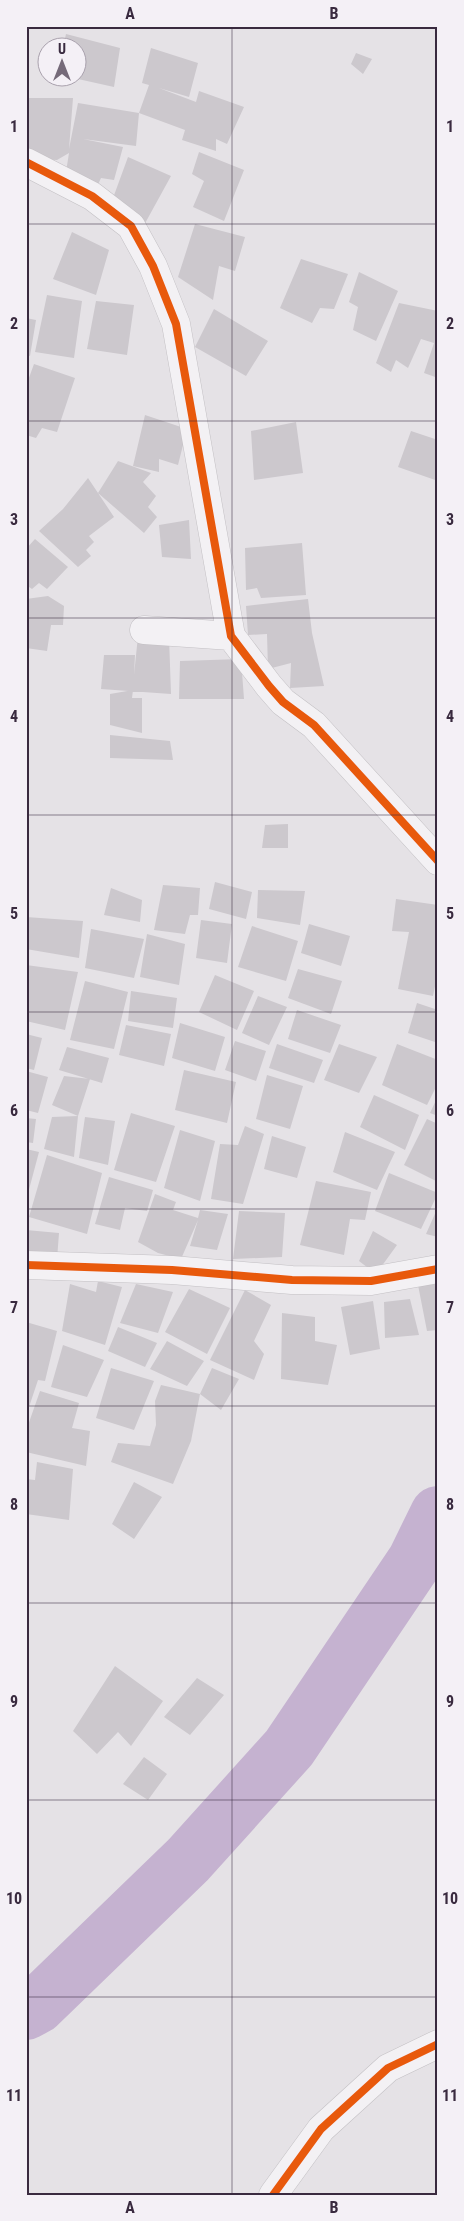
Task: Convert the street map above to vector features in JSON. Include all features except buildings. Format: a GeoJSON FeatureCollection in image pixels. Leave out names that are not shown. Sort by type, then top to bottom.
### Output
{"type":"FeatureCollection","features":[{"type":"Feature","properties":{"kind":"street"},"geometry":{"type":"LineString","coordinates":[[26,162],[92,196],[131,226],[153,266],[176,324],[231,636],[283,702],[314,725],[438,861]]}},
{"type":"Feature","properties":{"kind":"street"},"geometry":{"type":"LineString","coordinates":[[144,630],[231,636]]}},
{"type":"Feature","properties":{"kind":"street"},"geometry":{"type":"LineString","coordinates":[[26,1265],[172,1270],[302,1280],[371,1281],[438,1269]]}},
{"type":"Feature","properties":{"kind":"street"},"geometry":{"type":"LineString","coordinates":[[273,2195],[321,2129],[334,2117],[388,2068],[438,2044]]}},
{"type":"Feature","properties":{"kind":"waterway"},"geometry":{"type":"LineString","coordinates":[[26,2012],[37,2006],[188,1860],[289,1748],[415,1561],[438,1514]]}},
{"type":"Feature","properties":{"kind":"cycle path"},"geometry":{"type":"LineString","coordinates":[[26,162],[92,196],[131,226],[153,266],[176,324],[231,636],[283,702],[314,725],[438,861]]}},
{"type":"Feature","properties":{"kind":"cycle path"},"geometry":{"type":"LineString","coordinates":[[26,1265],[172,1270],[292,1280],[371,1281],[438,1269]]}},
{"type":"Feature","properties":{"kind":"cycle path"},"geometry":{"type":"LineString","coordinates":[[273,2195],[321,2129],[388,2068],[438,2044]]}}]}
